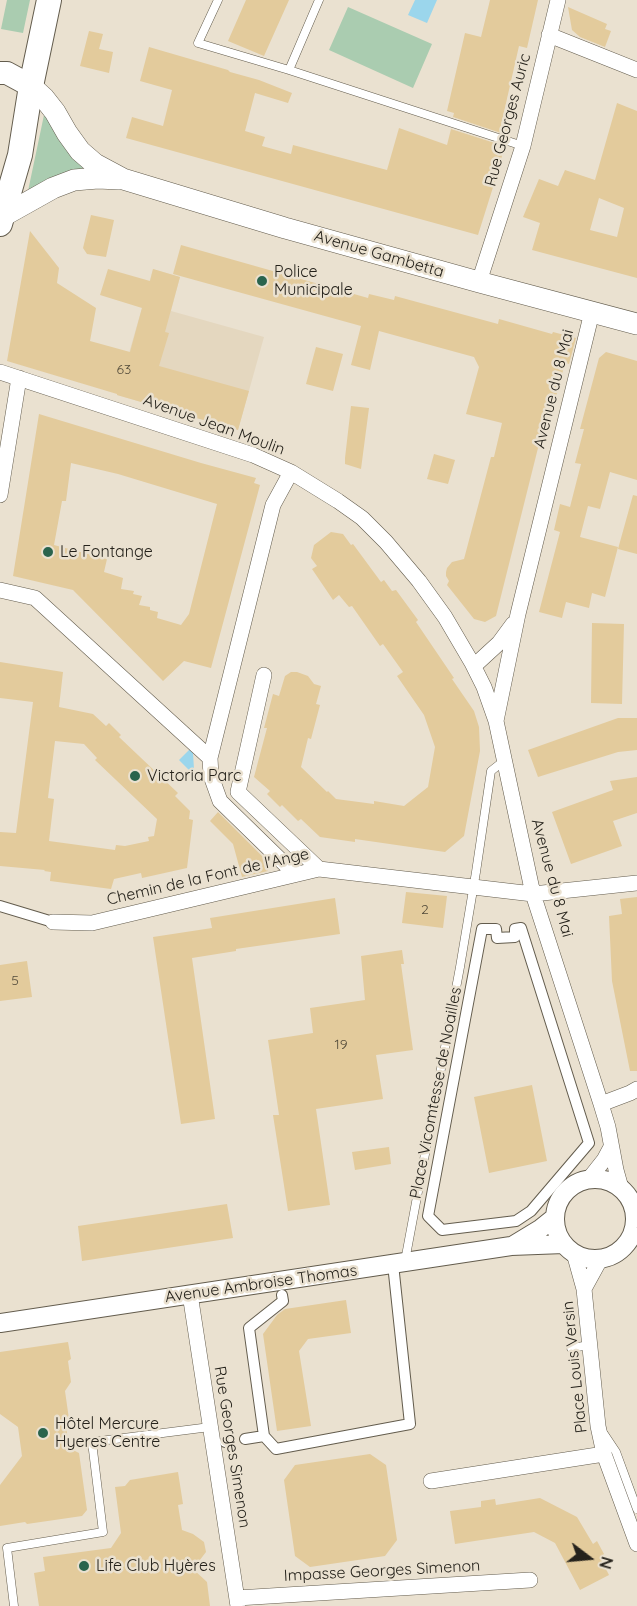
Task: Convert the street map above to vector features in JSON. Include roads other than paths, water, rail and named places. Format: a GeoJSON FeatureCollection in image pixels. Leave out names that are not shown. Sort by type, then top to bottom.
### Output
{"type":"FeatureCollection","features":[{"type":"Feature","properties":{"kind":"highway"},"geometry":{"type":"LineString","coordinates":[[1,219],[20,155],[49,0]]}},
{"type":"Feature","properties":{"kind":"main road"},"geometry":{"type":"LineString","coordinates":[[0,73],[32,86]]}},
{"type":"Feature","properties":{"kind":"main road","name":"Avenue Gambetta"},"geometry":{"type":"LineString","coordinates":[[32,86],[55,112],[80,151],[95,164],[123,179],[225,211],[637,324]]}},
{"type":"Feature","properties":{"kind":"main road","name":"Avenue Gambetta"},"geometry":{"type":"LineString","coordinates":[[1,219],[53,188],[74,180],[123,179]]}},
{"type":"Feature","properties":{"kind":"street","name":"Rue Georges Auric"},"geometry":{"type":"LineString","coordinates":[[479,282],[523,146],[558,0]]}},
{"type":"Feature","properties":{"kind":"street"},"geometry":{"type":"LineString","coordinates":[[549,35],[637,70]]}},
{"type":"Feature","properties":{"kind":"street","name":"Avenue du 8 Mai"},"geometry":{"type":"LineString","coordinates":[[592,312],[518,614],[496,721],[533,894],[608,1127],[621,1188]]}},
{"type":"Feature","properties":{"kind":"street","name":"Avenue Jean Moulin"},"geometry":{"type":"LineString","coordinates":[[0,372],[245,452],[291,472],[338,501],[362,518],[386,542],[419,581],[445,617],[475,668],[496,721]]}},
{"type":"Feature","properties":{"kind":"street"},"geometry":{"type":"LineString","coordinates":[[0,495],[19,378]]}},
{"type":"Feature","properties":{"kind":"street"},"geometry":{"type":"LineString","coordinates":[[291,472],[273,505],[210,758],[211,776],[220,801],[296,874]]}},
{"type":"Feature","properties":{"kind":"street"},"geometry":{"type":"LineString","coordinates":[[0,590],[35,598],[210,758]]}},
{"type":"Feature","properties":{"kind":"street","name":"Avenue du 8 Mai"},"geometry":{"type":"LineString","coordinates":[[475,668],[506,636],[518,614]]}},
{"type":"Feature","properties":{"kind":"street"},"geometry":{"type":"LineString","coordinates":[[475,668],[484,673],[490,672],[499,669],[508,661]]}},
{"type":"Feature","properties":{"kind":"street"},"geometry":{"type":"LineString","coordinates":[[264,675],[238,792],[319,869]]}},
{"type":"Feature","properties":{"kind":"street","name":"Chemin de la Font de l'Ange"},"geometry":{"type":"LineString","coordinates":[[0,906],[52,922],[92,923],[319,869],[533,894],[637,883]]}},
{"type":"Feature","properties":{"kind":"street","name":"Place Vicomtesse de Noailles"},"geometry":{"type":"LineString","coordinates":[[521,928],[589,1143],[531,1211],[516,1221],[442,1230],[428,1216],[482,929],[496,929],[497,938],[515,937],[514,929],[521,928]]}},
{"type":"Feature","properties":{"kind":"street"},"geometry":{"type":"LineString","coordinates":[[601,1104],[637,1089]]}},
{"type":"Feature","properties":{"kind":"street"},"geometry":{"type":"LineString","coordinates":[[589,1179],[611,1147]]}},
{"type":"Feature","properties":{"kind":"street"},"geometry":{"type":"LineString","coordinates":[[589,1179],[601,1179],[621,1188],[635,1204],[634,1234],[627,1244],[620,1251],[602,1258],[582,1257],[569,1249],[559,1236],[556,1227],[557,1206],[562,1196],[579,1182],[589,1179]]}},
{"type":"Feature","properties":{"kind":"street","name":"Avenue Ambroise Thomas"},"geometry":{"type":"LineString","coordinates":[[511,1246],[555,1217]]}},
{"type":"Feature","properties":{"kind":"street","name":"Avenue Ambroise Thomas"},"geometry":{"type":"LineString","coordinates":[[4,1322],[511,1246],[569,1249]]}},
{"type":"Feature","properties":{"kind":"street","name":"Place Louis Versin"},"geometry":{"type":"LineString","coordinates":[[569,1249],[584,1289],[598,1426],[604,1454],[637,1544]]}},
{"type":"Feature","properties":{"kind":"street","name":"Place Louis Versin"},"geometry":{"type":"LineString","coordinates":[[584,1289],[602,1258]]}},
{"type":"Feature","properties":{"kind":"street"},"geometry":{"type":"LineString","coordinates":[[282,1295],[283,1301],[249,1328],[264,1436],[276,1449],[406,1425],[399,1264]]}},
{"type":"Feature","properties":{"kind":"street","name":"Rue Georges Simenon"},"geometry":{"type":"LineString","coordinates":[[190,1294],[237,1602]]}},
{"type":"Feature","properties":{"kind":"street"},"geometry":{"type":"LineString","coordinates":[[244,1439],[264,1436]]}},
{"type":"Feature","properties":{"kind":"street"},"geometry":{"type":"LineString","coordinates":[[431,1481],[604,1454]]}},
{"type":"Feature","properties":{"kind":"street","name":"Impasse Georges Simenon"},"geometry":{"type":"LineString","coordinates":[[237,1602],[530,1580]]}},
{"type":"Feature","properties":{"kind":"lane"},"geometry":{"type":"LineString","coordinates":[[218,0],[198,43],[523,146]]}},
{"type":"Feature","properties":{"kind":"lane"},"geometry":{"type":"LineString","coordinates":[[289,70],[319,0]]}},
{"type":"Feature","properties":{"kind":"lane","name":"Place Vicomtesse de Noailles"},"geometry":{"type":"LineString","coordinates":[[399,1264],[474,886],[491,771],[505,760]]}},
{"type":"Feature","properties":{"kind":"lane"},"geometry":{"type":"LineString","coordinates":[[571,1348],[590,1345]]}},
{"type":"Feature","properties":{"kind":"lane"},"geometry":{"type":"LineString","coordinates":[[14,1606],[7,1548],[103,1532],[92,1442],[210,1426]]}},
{"type":"Feature","properties":{"kind":"lane"},"geometry":{"type":"LineString","coordinates":[[598,1426],[616,1452],[637,1509]]}},
{"type":"Feature","properties":{"kind":"water"},"geometry":{"type":"Polygon","coordinates":[[[415,0],[437,0],[427,23],[408,15],[415,0]]]}},
{"type":"Feature","properties":{"kind":"water"},"geometry":{"type":"Polygon","coordinates":[[[190,749],[193,753],[194,769],[191,772],[179,760],[190,749]]]}},
{"type":"Feature","properties":{"kind":"place","name":"Police Municipale"},"geometry":{"type":"Point","coordinates":[262,281]}},
{"type":"Feature","properties":{"kind":"place","name":"Le Fontange"},"geometry":{"type":"Point","coordinates":[48,552]}},
{"type":"Feature","properties":{"kind":"place","name":"Victoria Parc"},"geometry":{"type":"Point","coordinates":[135,776]}},
{"type":"Feature","properties":{"kind":"place","name":"Hôtel Mercure Hyeres Centre"},"geometry":{"type":"Point","coordinates":[43,1433]}},
{"type":"Feature","properties":{"kind":"place","name":"Life Club Hyères"},"geometry":{"type":"Point","coordinates":[84,1566]}}]}
